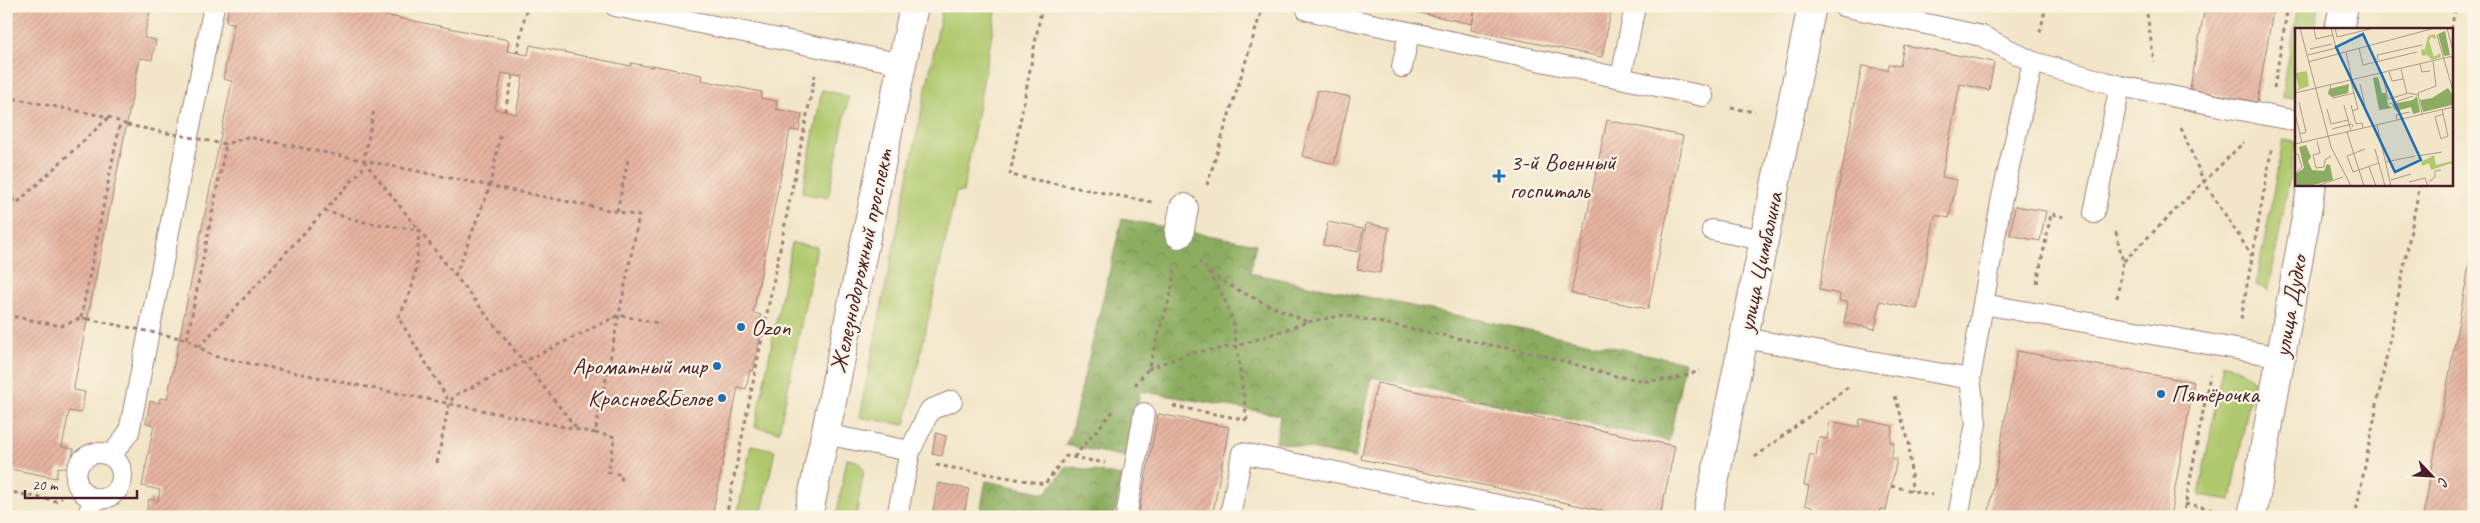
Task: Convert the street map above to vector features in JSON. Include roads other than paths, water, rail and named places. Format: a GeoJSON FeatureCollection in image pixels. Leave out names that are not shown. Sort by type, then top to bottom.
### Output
{"type":"FeatureCollection","features":[{"type":"Feature","properties":{"kind":"street","name":"Железнодорожный проспект"},"geometry":{"type":"LineString","coordinates":[[808,517],[914,6]]}},
{"type":"Feature","properties":{"kind":"street","name":"улица Цимбалина"},"geometry":{"type":"LineString","coordinates":[[1708,517],[1812,6]]}},
{"type":"Feature","properties":{"kind":"street"},"geometry":{"type":"LineString","coordinates":[[2340,28],[2344,6]]}},
{"type":"Feature","properties":{"kind":"street","name":"улица Дудко"},"geometry":{"type":"LineString","coordinates":[[2252,517],[2312,185]]}},
{"type":"Feature","properties":{"kind":"street"},"geometry":{"type":"LineString","coordinates":[[1179,234],[1184,208]]}},
{"type":"Feature","properties":{"kind":"lane"},"geometry":{"type":"LineString","coordinates":[[111,456],[129,432],[214,6]]}},
{"type":"Feature","properties":{"kind":"lane"},"geometry":{"type":"LineString","coordinates":[[615,6],[903,64]]}},
{"type":"Feature","properties":{"kind":"lane"},"geometry":{"type":"LineString","coordinates":[[1621,78],[1635,6]]}},
{"type":"Feature","properties":{"kind":"lane"},"geometry":{"type":"LineString","coordinates":[[1842,6],[1982,36],[2033,62],[2143,92],[2295,121]]}},
{"type":"Feature","properties":{"kind":"lane"},"geometry":{"type":"LineString","coordinates":[[1307,10],[1703,96]]}},
{"type":"Feature","properties":{"kind":"lane"},"geometry":{"type":"LineString","coordinates":[[1402,67],[1409,32]]}},
{"type":"Feature","properties":{"kind":"lane"},"geometry":{"type":"LineString","coordinates":[[1958,517],[1976,423],[1970,379],[2002,196],[2033,62]]}},
{"type":"Feature","properties":{"kind":"lane"},"geometry":{"type":"LineString","coordinates":[[2094,213],[2120,86]]}},
{"type":"Feature","properties":{"kind":"lane"},"geometry":{"type":"LineString","coordinates":[[1712,230],[1764,240]]}},
{"type":"Feature","properties":{"kind":"lane"},"geometry":{"type":"LineString","coordinates":[[1983,304],[2281,357]]}},
{"type":"Feature","properties":{"kind":"lane"},"geometry":{"type":"LineString","coordinates":[[1744,338],[1970,379]]}},
{"type":"Feature","properties":{"kind":"lane"},"geometry":{"type":"LineString","coordinates":[[897,517],[909,456],[930,410],[952,401]]}},
{"type":"Feature","properties":{"kind":"lane"},"geometry":{"type":"LineString","coordinates":[[1126,517],[1144,413]]}},
{"type":"Feature","properties":{"kind":"lane"},"geometry":{"type":"LineString","coordinates":[[825,434],[909,456]]}},
{"type":"Feature","properties":{"kind":"lane"},"geometry":{"type":"LineString","coordinates":[[101,452],[111,456],[118,462],[122,470],[119,488],[113,494],[104,498],[87,500],[76,477],[78,467],[84,459],[92,454],[101,452]]}},
{"type":"Feature","properties":{"kind":"lane"},"geometry":{"type":"LineString","coordinates":[[1230,517],[1242,453],[1558,517]]}},
{"type":"Feature","properties":{"kind":"place","name":"3-й Военный госпиталь"},"geometry":{"type":"Point","coordinates":[1499,176]}},
{"type":"Feature","properties":{"kind":"place","name":"Ozon"},"geometry":{"type":"Point","coordinates":[741,327]}},
{"type":"Feature","properties":{"kind":"place","name":"Ароматный мир"},"geometry":{"type":"Point","coordinates":[717,366]}},
{"type":"Feature","properties":{"kind":"place","name":"Пятёрочка"},"geometry":{"type":"Point","coordinates":[2161,394]}},
{"type":"Feature","properties":{"kind":"place","name":"Красное&Белое"},"geometry":{"type":"Point","coordinates":[722,398]}}]}
